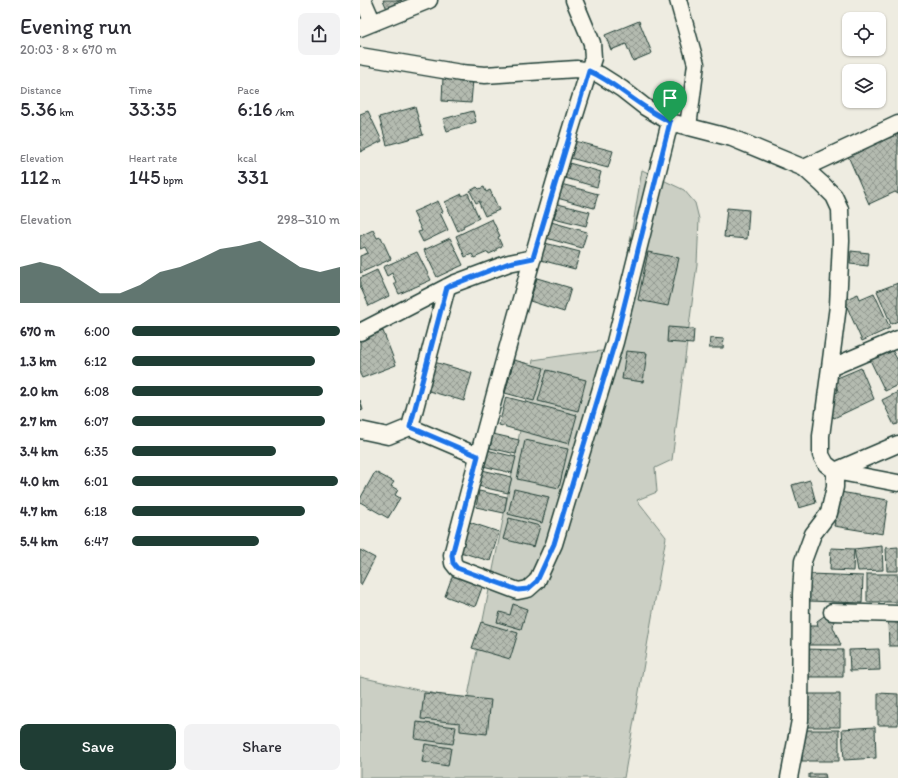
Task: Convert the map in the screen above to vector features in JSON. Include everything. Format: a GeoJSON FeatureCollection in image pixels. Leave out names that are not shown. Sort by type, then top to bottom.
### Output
{"type":"FeatureCollection","features":[{"type":"Feature","properties":{"kind":"street"},"geometry":{"type":"LineString","coordinates":[[363,0],[366,25],[429,0]]}},
{"type":"Feature","properties":{"kind":"street"},"geometry":{"type":"LineString","coordinates":[[574,0],[592,43],[593,58],[517,313],[478,456],[452,555],[453,563],[457,568],[518,590],[528,589],[537,581],[554,544],[609,364],[670,122]]}},
{"type":"Feature","properties":{"kind":"street"},"geometry":{"type":"LineString","coordinates":[[678,0],[696,64],[688,127]]}},
{"type":"Feature","properties":{"kind":"street"},"geometry":{"type":"LineString","coordinates":[[360,56],[461,73],[485,75],[578,69],[589,71],[600,75],[622,89],[645,107],[670,122],[732,138],[804,168],[824,185],[834,196],[840,209],[841,241],[838,306],[821,436],[822,455],[826,464],[835,471],[898,483]]}},
{"type":"Feature","properties":{"kind":"street"},"geometry":{"type":"LineString","coordinates":[[804,168],[898,124]]}},
{"type":"Feature","properties":{"kind":"street"},"geometry":{"type":"LineString","coordinates":[[360,332],[447,287],[509,263],[533,258]]}},
{"type":"Feature","properties":{"kind":"street"},"geometry":{"type":"LineString","coordinates":[[410,427],[447,287]]}},
{"type":"Feature","properties":{"kind":"street"},"geometry":{"type":"LineString","coordinates":[[830,368],[898,339]]}},
{"type":"Feature","properties":{"kind":"street"},"geometry":{"type":"LineString","coordinates":[[360,430],[388,436],[410,427],[478,456]]}},
{"type":"Feature","properties":{"kind":"street"},"geometry":{"type":"LineString","coordinates":[[835,471],[898,444]]}},
{"type":"Feature","properties":{"kind":"street"},"geometry":{"type":"LineString","coordinates":[[789,778],[800,720],[800,629],[803,561],[813,534],[829,513],[835,487],[835,471]]}},
{"type":"Feature","properties":{"kind":"street"},"geometry":{"type":"LineString","coordinates":[[832,612],[898,614]]}},
{"type":"Feature","properties":{"kind":"shaded area"},"geometry":{"type":"Polygon","coordinates":[[[642,170],[684,190],[695,203],[699,219],[697,264],[672,460],[655,468],[657,492],[637,500],[666,537],[624,778],[360,778],[360,677],[467,701],[533,360],[612,350],[642,170]]]}},
{"type":"Feature","properties":{"kind":"building"},"geometry":{"type":"Polygon","coordinates":[[[383,0],[402,0],[394,3],[395,6],[387,9],[383,0]]]}},
{"type":"Feature","properties":{"kind":"building"},"geometry":{"type":"Polygon","coordinates":[[[639,21],[652,53],[633,61],[626,44],[611,50],[605,35],[639,21]]]}},
{"type":"Feature","properties":{"kind":"building"},"geometry":{"type":"Polygon","coordinates":[[[443,77],[473,79],[471,103],[442,101],[443,77]]]}},
{"type":"Feature","properties":{"kind":"building"},"geometry":{"type":"Polygon","coordinates":[[[415,107],[423,135],[387,145],[379,117],[415,107]]]}},
{"type":"Feature","properties":{"kind":"building"},"geometry":{"type":"Polygon","coordinates":[[[368,111],[382,141],[360,152],[360,114],[368,111]]]}},
{"type":"Feature","properties":{"kind":"building"},"geometry":{"type":"Polygon","coordinates":[[[473,111],[476,122],[447,131],[443,119],[473,111]]]}},
{"type":"Feature","properties":{"kind":"building"},"geometry":{"type":"Polygon","coordinates":[[[898,134],[898,194],[895,192],[869,204],[848,156],[898,134]]]}},
{"type":"Feature","properties":{"kind":"building"},"geometry":{"type":"Polygon","coordinates":[[[575,141],[613,151],[608,168],[570,158],[575,141]]]}},
{"type":"Feature","properties":{"kind":"building"},"geometry":{"type":"Polygon","coordinates":[[[569,163],[601,172],[597,187],[565,178],[569,163]]]}},
{"type":"Feature","properties":{"kind":"building"},"geometry":{"type":"Polygon","coordinates":[[[561,184],[598,194],[594,208],[557,198],[561,184]]]}},
{"type":"Feature","properties":{"kind":"building"},"geometry":{"type":"Polygon","coordinates":[[[477,187],[479,189],[484,187],[486,192],[490,190],[499,210],[485,216],[479,203],[480,201],[476,203],[470,191],[477,187]]]}},
{"type":"Feature","properties":{"kind":"building"},"geometry":{"type":"Polygon","coordinates":[[[468,193],[479,218],[463,226],[464,228],[458,231],[445,202],[462,194],[462,196],[468,193]]]}},
{"type":"Feature","properties":{"kind":"building"},"geometry":{"type":"Polygon","coordinates":[[[438,201],[443,212],[440,213],[448,230],[423,242],[418,232],[422,231],[413,212],[438,201]]]}},
{"type":"Feature","properties":{"kind":"building"},"geometry":{"type":"Polygon","coordinates":[[[558,204],[590,212],[586,226],[554,218],[558,204]]]}},
{"type":"Feature","properties":{"kind":"building"},"geometry":{"type":"Polygon","coordinates":[[[727,208],[749,210],[747,239],[724,237],[727,208]]]}},
{"type":"Feature","properties":{"kind":"building"},"geometry":{"type":"Polygon","coordinates":[[[492,219],[500,236],[498,237],[502,246],[489,254],[488,252],[474,258],[472,254],[465,257],[456,236],[492,219]]]}},
{"type":"Feature","properties":{"kind":"building"},"geometry":{"type":"Polygon","coordinates":[[[551,222],[587,232],[582,248],[546,238],[551,222]]]}},
{"type":"Feature","properties":{"kind":"building"},"geometry":{"type":"Polygon","coordinates":[[[373,230],[377,238],[381,237],[391,259],[360,273],[360,256],[368,253],[365,247],[360,249],[360,236],[373,230]]]}},
{"type":"Feature","properties":{"kind":"building"},"geometry":{"type":"Polygon","coordinates":[[[450,238],[463,265],[437,277],[424,250],[450,238]]]}},
{"type":"Feature","properties":{"kind":"building"},"geometry":{"type":"Polygon","coordinates":[[[541,242],[580,252],[575,269],[537,259],[541,242]]]}},
{"type":"Feature","properties":{"kind":"building"},"geometry":{"type":"Polygon","coordinates":[[[851,251],[869,253],[868,266],[850,264],[851,251]]]}},
{"type":"Feature","properties":{"kind":"building"},"geometry":{"type":"Polygon","coordinates":[[[417,252],[431,280],[399,294],[394,283],[396,282],[392,273],[387,276],[383,267],[417,252]]]}},
{"type":"Feature","properties":{"kind":"building"},"geometry":{"type":"Polygon","coordinates":[[[648,252],[679,258],[668,306],[638,300],[648,252]]]}},
{"type":"Feature","properties":{"kind":"building"},"geometry":{"type":"Polygon","coordinates":[[[377,270],[389,296],[369,306],[360,286],[360,278],[377,270]]]}},
{"type":"Feature","properties":{"kind":"building"},"geometry":{"type":"Polygon","coordinates":[[[537,278],[571,288],[564,312],[530,301],[537,278]]]}},
{"type":"Feature","properties":{"kind":"building"},"geometry":{"type":"Polygon","coordinates":[[[898,283],[898,321],[891,324],[877,291],[898,283]]]}},
{"type":"Feature","properties":{"kind":"building"},"geometry":{"type":"Polygon","coordinates":[[[874,293],[890,328],[862,341],[844,300],[858,294],[860,299],[874,293]]]}},
{"type":"Feature","properties":{"kind":"building"},"geometry":{"type":"Polygon","coordinates":[[[668,327],[694,329],[693,344],[667,342],[668,327]]]}},
{"type":"Feature","properties":{"kind":"building"},"geometry":{"type":"Polygon","coordinates":[[[383,331],[396,365],[362,378],[360,374],[360,340],[383,331]]]}},
{"type":"Feature","properties":{"kind":"building"},"geometry":{"type":"Polygon","coordinates":[[[710,338],[724,339],[723,348],[709,348],[710,338]]]}},
{"type":"Feature","properties":{"kind":"building"},"geometry":{"type":"Polygon","coordinates":[[[892,350],[897,359],[898,358],[898,385],[885,391],[870,360],[892,350]]]}},
{"type":"Feature","properties":{"kind":"building"},"geometry":{"type":"Polygon","coordinates":[[[626,351],[647,353],[643,382],[622,379],[626,351]]]}},
{"type":"Feature","properties":{"kind":"building"},"geometry":{"type":"Polygon","coordinates":[[[514,360],[544,368],[534,401],[505,393],[514,360]]]}},
{"type":"Feature","properties":{"kind":"building"},"geometry":{"type":"Polygon","coordinates":[[[434,362],[472,373],[464,401],[425,390],[434,362]]]}},
{"type":"Feature","properties":{"kind":"building"},"geometry":{"type":"Polygon","coordinates":[[[861,368],[874,399],[834,418],[828,408],[831,394],[838,392],[835,379],[861,368]]]}},
{"type":"Feature","properties":{"kind":"building"},"geometry":{"type":"Polygon","coordinates":[[[547,370],[586,380],[578,411],[538,401],[547,370]]]}},
{"type":"Feature","properties":{"kind":"building"},"geometry":{"type":"Polygon","coordinates":[[[898,392],[898,424],[894,425],[882,400],[898,392]]]}},
{"type":"Feature","properties":{"kind":"building"},"geometry":{"type":"Polygon","coordinates":[[[506,397],[577,415],[569,444],[499,425],[506,397]]]}},
{"type":"Feature","properties":{"kind":"building"},"geometry":{"type":"Polygon","coordinates":[[[360,400],[363,410],[360,411],[360,400]]]}},
{"type":"Feature","properties":{"kind":"building"},"geometry":{"type":"Polygon","coordinates":[[[493,434],[519,440],[516,454],[490,448],[493,434]]]}},
{"type":"Feature","properties":{"kind":"building"},"geometry":{"type":"Polygon","coordinates":[[[525,440],[568,449],[559,488],[517,479],[525,440]]]}},
{"type":"Feature","properties":{"kind":"building"},"geometry":{"type":"Polygon","coordinates":[[[487,450],[516,457],[512,473],[483,466],[487,450]]]}},
{"type":"Feature","properties":{"kind":"building"},"geometry":{"type":"Polygon","coordinates":[[[482,470],[512,477],[508,493],[478,486],[482,470]]]}},
{"type":"Feature","properties":{"kind":"building"},"geometry":{"type":"Polygon","coordinates":[[[375,472],[394,482],[391,486],[398,490],[395,495],[400,498],[388,518],[360,502],[360,499],[375,472]]]}},
{"type":"Feature","properties":{"kind":"building"},"geometry":{"type":"Polygon","coordinates":[[[810,480],[816,503],[799,508],[792,485],[810,480]]]}},
{"type":"Feature","properties":{"kind":"building"},"geometry":{"type":"Polygon","coordinates":[[[514,489],[549,497],[542,523],[508,514],[514,489]]]}},
{"type":"Feature","properties":{"kind":"building"},"geometry":{"type":"Polygon","coordinates":[[[479,491],[507,497],[504,513],[476,507],[479,491]]]}},
{"type":"Feature","properties":{"kind":"building"},"geometry":{"type":"Polygon","coordinates":[[[840,492],[888,500],[883,534],[834,526],[840,492]]]}},
{"type":"Feature","properties":{"kind":"building"},"geometry":{"type":"Polygon","coordinates":[[[509,518],[540,526],[534,547],[503,539],[509,518]]]}},
{"type":"Feature","properties":{"kind":"building"},"geometry":{"type":"Polygon","coordinates":[[[469,522],[499,532],[490,561],[460,552],[469,522]]]}},
{"type":"Feature","properties":{"kind":"building"},"geometry":{"type":"Polygon","coordinates":[[[882,546],[883,570],[858,571],[854,549],[882,546]]]}},
{"type":"Feature","properties":{"kind":"building"},"geometry":{"type":"Polygon","coordinates":[[[898,547],[898,571],[887,571],[886,548],[898,547]]]}},
{"type":"Feature","properties":{"kind":"building"},"geometry":{"type":"Polygon","coordinates":[[[831,548],[854,549],[853,571],[830,570],[831,548]]]}},
{"type":"Feature","properties":{"kind":"building"},"geometry":{"type":"Polygon","coordinates":[[[360,550],[375,558],[361,585],[360,584],[360,550]]]}},
{"type":"Feature","properties":{"kind":"building"},"geometry":{"type":"Polygon","coordinates":[[[453,574],[483,585],[475,607],[445,596],[453,574]]]}},
{"type":"Feature","properties":{"kind":"building"},"geometry":{"type":"Polygon","coordinates":[[[809,574],[863,576],[862,603],[809,601],[809,574]]]}},
{"type":"Feature","properties":{"kind":"building"},"geometry":{"type":"Polygon","coordinates":[[[867,574],[898,574],[898,602],[867,602],[867,574]]]}},
{"type":"Feature","properties":{"kind":"building"},"geometry":{"type":"Polygon","coordinates":[[[513,604],[527,609],[521,629],[497,622],[500,612],[510,615],[513,604]]]}},
{"type":"Feature","properties":{"kind":"building"},"geometry":{"type":"Polygon","coordinates":[[[824,616],[830,617],[834,621],[833,627],[841,645],[804,645],[804,626],[818,626],[817,621],[824,616]]]}},
{"type":"Feature","properties":{"kind":"building"},"geometry":{"type":"Polygon","coordinates":[[[898,620],[898,646],[889,646],[888,621],[898,620]]]}},
{"type":"Feature","properties":{"kind":"building"},"geometry":{"type":"Polygon","coordinates":[[[481,622],[518,633],[510,659],[472,648],[481,622]]]}},
{"type":"Feature","properties":{"kind":"building"},"geometry":{"type":"Polygon","coordinates":[[[804,649],[843,650],[843,677],[803,677],[804,649]]]}},
{"type":"Feature","properties":{"kind":"building"},"geometry":{"type":"Polygon","coordinates":[[[879,649],[880,670],[850,671],[849,650],[879,649]]]}},
{"type":"Feature","properties":{"kind":"building"},"geometry":{"type":"Polygon","coordinates":[[[424,693],[491,700],[487,734],[460,731],[460,723],[421,719],[424,693]]]}},
{"type":"Feature","properties":{"kind":"building"},"geometry":{"type":"Polygon","coordinates":[[[878,693],[898,694],[898,725],[878,725],[878,693]]]}},
{"type":"Feature","properties":{"kind":"building"},"geometry":{"type":"Polygon","coordinates":[[[804,694],[840,694],[840,727],[804,727],[804,694]]]}},
{"type":"Feature","properties":{"kind":"building"},"geometry":{"type":"Polygon","coordinates":[[[417,722],[456,727],[453,744],[415,739],[417,722]]]}},
{"type":"Feature","properties":{"kind":"building"},"geometry":{"type":"Polygon","coordinates":[[[875,727],[876,758],[844,760],[842,729],[875,727]]]}},
{"type":"Feature","properties":{"kind":"building"},"geometry":{"type":"Polygon","coordinates":[[[803,730],[839,730],[839,761],[802,761],[803,730]]]}},
{"type":"Feature","properties":{"kind":"building"},"geometry":{"type":"Polygon","coordinates":[[[425,744],[451,748],[448,766],[422,762],[425,744]]]}},
{"type":"Feature","properties":{"kind":"building"},"geometry":{"type":"Polygon","coordinates":[[[809,774],[825,774],[826,778],[809,778],[809,774]]]}},
{"type":"Feature","properties":{"kind":"route"},"geometry":{"type":"LineString","coordinates":[[589,71],[600,75],[622,89],[645,107],[670,122],[615,342],[554,544],[537,581],[528,589],[523,591],[457,568],[454,566],[452,555],[478,456],[410,427],[447,287],[509,263],[533,258],[589,71]]}}]}
